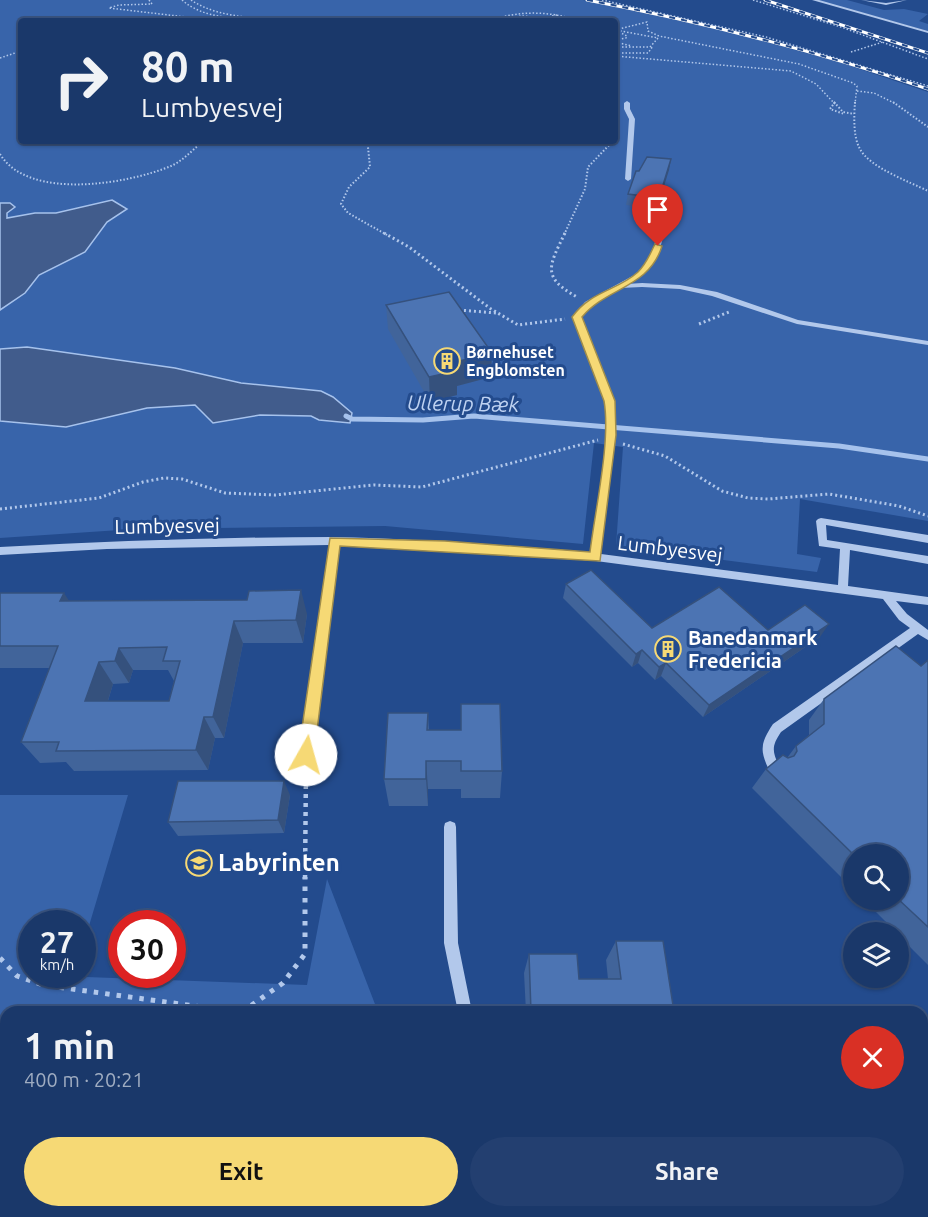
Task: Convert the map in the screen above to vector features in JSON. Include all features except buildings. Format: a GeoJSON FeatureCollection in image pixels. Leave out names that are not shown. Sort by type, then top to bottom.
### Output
{"type":"FeatureCollection","features":[{"type":"Feature","properties":{"kind":"street"},"geometry":{"type":"LineString","coordinates":[[814,0],[928,32]]}},
{"type":"Feature","properties":{"kind":"street"},"geometry":{"type":"LineString","coordinates":[[863,0],[886,4],[905,0]]}},
{"type":"Feature","properties":{"kind":"street"},"geometry":{"type":"LineString","coordinates":[[627,103],[627,109],[632,118],[628,179]]}},
{"type":"Feature","properties":{"kind":"street"},"geometry":{"type":"LineString","coordinates":[[596,557],[611,412],[609,401],[577,317],[588,304],[640,274],[654,258],[665,214]]}},
{"type":"Feature","properties":{"kind":"street"},"geometry":{"type":"LineString","coordinates":[[618,288],[642,285],[680,287],[714,294],[797,322],[928,343]]}},
{"type":"Feature","properties":{"kind":"street"},"geometry":{"type":"LineString","coordinates":[[928,539],[821,521],[822,543],[928,560]]}},
{"type":"Feature","properties":{"kind":"street"},"geometry":{"type":"LineString","coordinates":[[306,755],[334,541]]}},
{"type":"Feature","properties":{"kind":"street","name":"Lumbyesvej"},"geometry":{"type":"LineString","coordinates":[[0,551],[107,545],[334,541],[445,546],[596,557],[928,601]]}},
{"type":"Feature","properties":{"kind":"street"},"geometry":{"type":"LineString","coordinates":[[843,589],[845,546]]}},
{"type":"Feature","properties":{"kind":"street"},"geometry":{"type":"LineString","coordinates":[[885,594],[903,617],[928,636]]}},
{"type":"Feature","properties":{"kind":"street"},"geometry":{"type":"LineString","coordinates":[[775,770],[767,756],[767,743],[777,728],[918,628]]}},
{"type":"Feature","properties":{"kind":"street"},"geometry":{"type":"LineString","coordinates":[[450,827],[451,943],[464,1006]]}},
{"type":"Feature","properties":{"kind":"path"},"geometry":{"type":"LineString","coordinates":[[149,0],[152,4],[140,6],[117,4],[109,8],[194,18]]}},
{"type":"Feature","properties":{"kind":"path"},"geometry":{"type":"LineString","coordinates":[[182,0],[186,5],[202,12],[243,18]]}},
{"type":"Feature","properties":{"kind":"path"},"geometry":{"type":"LineString","coordinates":[[191,0],[203,8],[276,18]]}},
{"type":"Feature","properties":{"kind":"path"},"geometry":{"type":"LineString","coordinates":[[602,0],[692,18],[776,39],[928,86]]}},
{"type":"Feature","properties":{"kind":"path"},"geometry":{"type":"LineString","coordinates":[[753,0],[928,58]]}},
{"type":"Feature","properties":{"kind":"path"},"geometry":{"type":"LineString","coordinates":[[500,18],[521,13],[544,12],[572,18]]}},
{"type":"Feature","properties":{"kind":"path"},"geometry":{"type":"LineString","coordinates":[[555,18],[552,15],[560,14]]}},
{"type":"Feature","properties":{"kind":"path"},"geometry":{"type":"LineString","coordinates":[[511,18],[521,16],[548,18]]}},
{"type":"Feature","properties":{"kind":"path"},"geometry":{"type":"LineString","coordinates":[[618,30],[631,28],[641,21],[647,22],[647,29],[653,34],[800,64],[853,83],[857,86],[854,114],[858,146],[861,152],[878,166],[928,191]]}},
{"type":"Feature","properties":{"kind":"path"},"geometry":{"type":"LineString","coordinates":[[618,30],[658,38],[648,53],[618,55]]}},
{"type":"Feature","properties":{"kind":"path"},"geometry":{"type":"LineString","coordinates":[[618,32],[627,37],[618,42]]}},
{"type":"Feature","properties":{"kind":"path"},"geometry":{"type":"LineString","coordinates":[[851,52],[884,42]]}},
{"type":"Feature","properties":{"kind":"path"},"geometry":{"type":"LineString","coordinates":[[618,44],[653,45]]}},
{"type":"Feature","properties":{"kind":"path"},"geometry":{"type":"LineString","coordinates":[[618,45],[632,49],[653,45]]}},
{"type":"Feature","properties":{"kind":"path"},"geometry":{"type":"LineString","coordinates":[[0,58],[18,52]]}},
{"type":"Feature","properties":{"kind":"path"},"geometry":{"type":"LineString","coordinates":[[618,55],[791,71],[816,84],[843,112],[848,114]]}},
{"type":"Feature","properties":{"kind":"path"},"geometry":{"type":"LineString","coordinates":[[857,91],[866,91],[880,96],[928,127]]}},
{"type":"Feature","properties":{"kind":"path"},"geometry":{"type":"LineString","coordinates":[[835,102],[830,108],[832,111],[854,114]]}},
{"type":"Feature","properties":{"kind":"path"},"geometry":{"type":"LineString","coordinates":[[0,154],[9,168],[33,178],[87,183],[130,177],[172,166],[200,144]]}},
{"type":"Feature","properties":{"kind":"path"},"geometry":{"type":"LineString","coordinates":[[366,144],[370,167],[346,189],[341,204],[348,213],[409,247],[497,314],[518,325],[577,317]]}},
{"type":"Feature","properties":{"kind":"path"},"geometry":{"type":"LineString","coordinates":[[588,304],[559,287],[551,274],[553,258],[585,189],[588,167],[610,144]]}},
{"type":"Feature","properties":{"kind":"path"},"geometry":{"type":"LineString","coordinates":[[699,324],[746,306]]}},
{"type":"Feature","properties":{"kind":"path"},"geometry":{"type":"LineString","coordinates":[[458,310],[497,314]]}},
{"type":"Feature","properties":{"kind":"path"},"geometry":{"type":"LineString","coordinates":[[0,509],[99,498],[143,482],[164,478],[182,479],[225,493],[275,495],[374,485],[422,487],[596,439],[610,438],[665,456],[722,491],[748,498],[768,500],[829,494],[899,506],[928,516]]}},
{"type":"Feature","properties":{"kind":"path"},"geometry":{"type":"LineString","coordinates":[[250,1006],[283,982],[304,954],[306,755]]}},
{"type":"Feature","properties":{"kind":"path"},"geometry":{"type":"LineString","coordinates":[[0,958],[17,976],[43,985],[195,1006]]}},
{"type":"Feature","properties":{"kind":"shaded area"},"geometry":{"type":"Polygon","coordinates":[[[0,0],[583,0],[731,32],[842,63],[928,92],[928,521],[800,499],[797,554],[821,558],[817,572],[616,546],[623,447],[594,443],[583,544],[385,526],[135,529],[0,538],[0,0]]]}},
{"type":"Feature","properties":{"kind":"shaded area"},"geometry":{"type":"Polygon","coordinates":[[[815,0],[847,0],[884,10],[904,9],[928,14],[919,21],[928,24],[928,31],[815,0]]]}},
{"type":"Feature","properties":{"kind":"shaded area"},"geometry":{"type":"Polygon","coordinates":[[[112,200],[127,209],[107,222],[85,252],[39,275],[25,293],[0,310],[0,203],[10,203],[15,207],[7,213],[7,218],[35,213],[56,213],[112,200]]]}},
{"type":"Feature","properties":{"kind":"shaded area"},"geometry":{"type":"Polygon","coordinates":[[[27,347],[175,368],[241,383],[321,391],[333,397],[352,413],[350,423],[319,420],[311,416],[260,415],[213,423],[195,405],[147,408],[66,427],[0,421],[0,349],[27,347]]]}},
{"type":"Feature","properties":{"kind":"shaded area"},"geometry":{"type":"Polygon","coordinates":[[[0,795],[128,795],[94,910],[18,910],[18,988],[96,988],[96,977],[108,978],[108,988],[186,988],[186,981],[307,985],[327,879],[376,1006],[0,1006],[0,795]]]}},
{"type":"Feature","properties":{"kind":"waterway","name":"Ullerup Bæk"},"geometry":{"type":"LineString","coordinates":[[346,416],[352,419],[423,420],[474,416],[839,446],[928,459]]}},
{"type":"Feature","properties":{"kind":"railway"},"geometry":{"type":"LineString","coordinates":[[587,0],[759,38],[928,89]]}},
{"type":"Feature","properties":{"kind":"railway"},"geometry":{"type":"LineString","coordinates":[[765,0],[928,53]]}},
{"type":"Feature","properties":{"kind":"place","name":"Børnehuset Engblomsten"},"geometry":{"type":"Point","coordinates":[447,361]}},
{"type":"Feature","properties":{"kind":"place","name":"Banedanmark Fredericia"},"geometry":{"type":"Point","coordinates":[668,649]}},
{"type":"Feature","properties":{"kind":"place","name":"Labyrinten"},"geometry":{"type":"Point","coordinates":[199,863]}},
{"type":"Feature","properties":{"kind":"route"},"geometry":{"type":"LineString","coordinates":[[306,755],[334,541],[596,557],[611,435],[611,412],[609,401],[577,317],[588,304],[640,274],[654,258],[658,246]]}}]}
